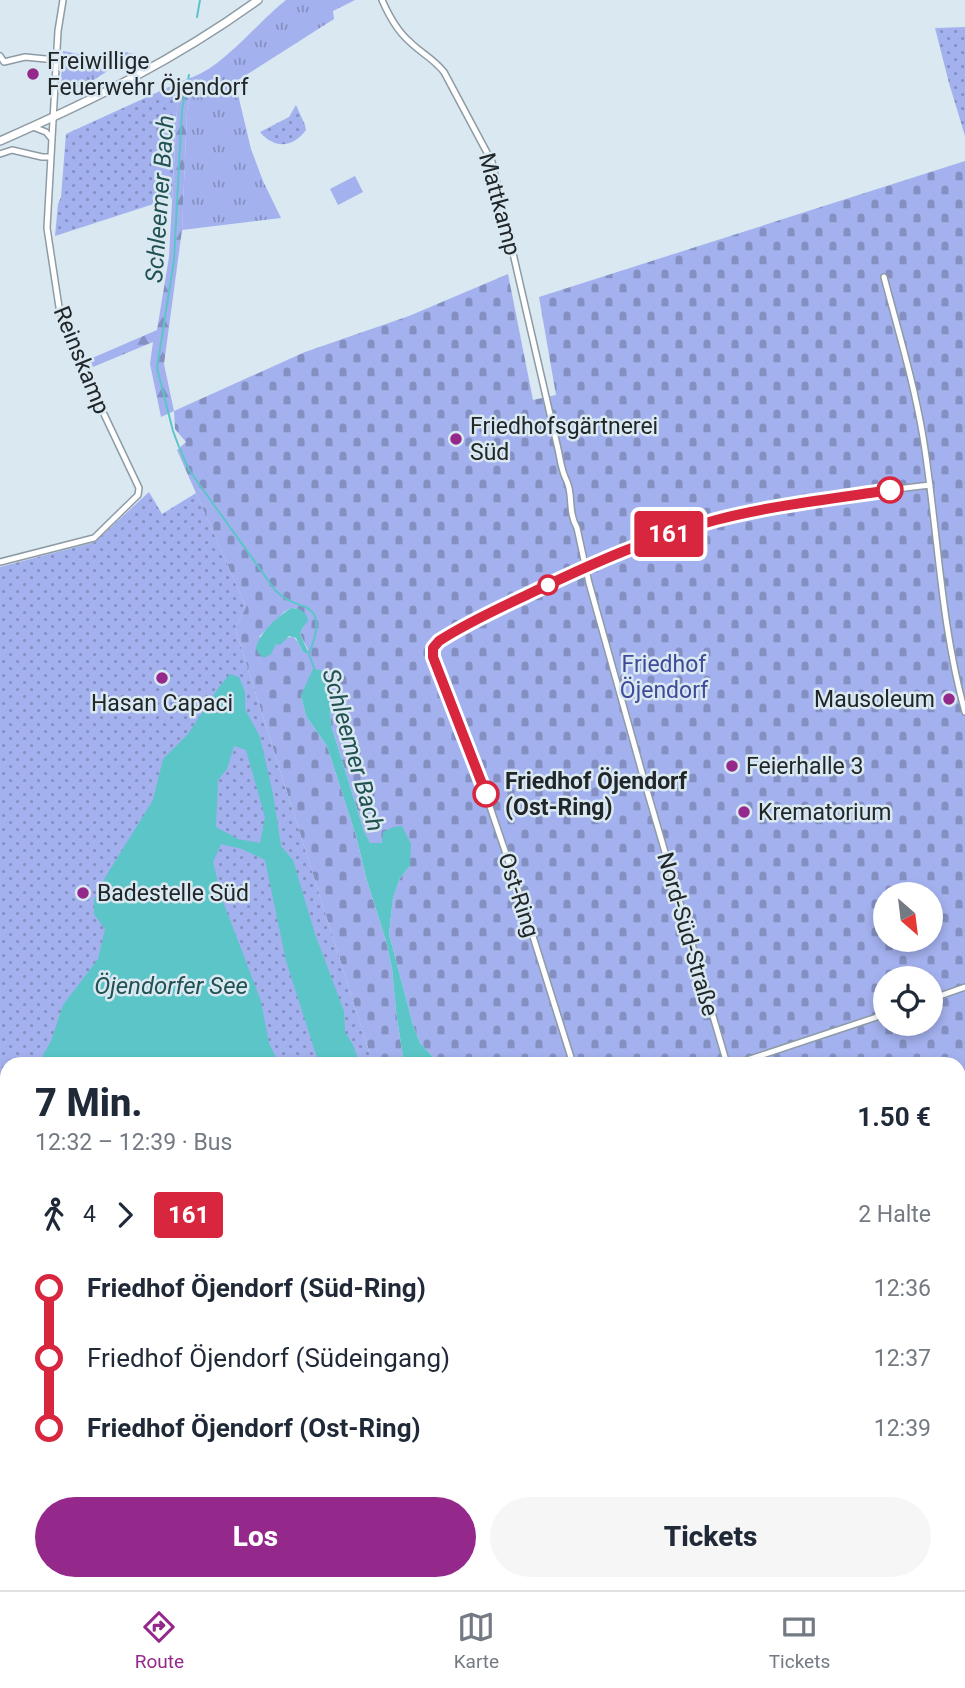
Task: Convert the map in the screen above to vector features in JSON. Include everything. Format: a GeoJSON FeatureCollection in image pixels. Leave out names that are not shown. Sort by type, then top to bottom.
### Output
{"type":"FeatureCollection","features":[{"type":"Feature","properties":{"kind":"main road"},"geometry":{"type":"LineString","coordinates":[[0,141],[53,118],[168,60],[258,0]]}},
{"type":"Feature","properties":{"kind":"street","name":"Reinskamp"},"geometry":{"type":"LineString","coordinates":[[0,562],[94,538],[139,492],[138,483],[75,353],[59,307],[47,228],[58,31],[63,0]]}},
{"type":"Feature","properties":{"kind":"street","name":"Mattkamp"},"geometry":{"type":"LineString","coordinates":[[382,0],[399,31],[444,72],[490,156],[546,397]]}},
{"type":"Feature","properties":{"kind":"street"},"geometry":{"type":"LineString","coordinates":[[0,56],[4,62],[25,57],[56,60]]}},
{"type":"Feature","properties":{"kind":"street"},"geometry":{"type":"LineString","coordinates":[[32,127],[46,132],[51,138]]}},
{"type":"Feature","properties":{"kind":"street"},"geometry":{"type":"LineString","coordinates":[[0,154],[12,150],[42,157],[50,156]]}},
{"type":"Feature","properties":{"kind":"street"},"geometry":{"type":"LineString","coordinates":[[884,277],[916,399],[930,485],[947,626],[965,712]]}},
{"type":"Feature","properties":{"kind":"street","name":"Nord-Süd-Straße"},"geometry":{"type":"LineString","coordinates":[[546,397],[568,481],[569,501],[586,567],[658,829],[725,1057]]}},
{"type":"Feature","properties":{"kind":"street"},"geometry":{"type":"LineString","coordinates":[[586,567],[637,545],[719,519],[809,502],[930,485]]}},
{"type":"Feature","properties":{"kind":"street","name":"Ost-Ring"},"geometry":{"type":"LineString","coordinates":[[571,1057],[487,798],[435,662],[433,648],[441,639],[586,567]]}},
{"type":"Feature","properties":{"kind":"street"},"geometry":{"type":"LineString","coordinates":[[943,995],[965,987]]}},
{"type":"Feature","properties":{"kind":"street"},"geometry":{"type":"LineString","coordinates":[[755,1057],[873,1018]]}},
{"type":"Feature","properties":{"kind":"green space"},"geometry":{"type":"Polygon","coordinates":[[[286,0],[355,0],[333,11],[334,19],[235,82],[251,149],[281,218],[182,230],[187,111],[193,77],[217,63],[286,0]]]}},
{"type":"Feature","properties":{"kind":"green space"},"geometry":{"type":"Polygon","coordinates":[[[965,27],[965,136],[935,28],[965,27]]]}},
{"type":"Feature","properties":{"kind":"green space"},"geometry":{"type":"Polygon","coordinates":[[[116,50],[134,54],[92,81],[60,96],[63,51],[103,59],[116,50]]]}},
{"type":"Feature","properties":{"kind":"green space"},"geometry":{"type":"Polygon","coordinates":[[[193,77],[187,111],[182,230],[164,364],[174,411],[161,417],[150,364],[153,342],[93,367],[90,359],[157,330],[169,257],[177,109],[182,81],[193,77]]]}},
{"type":"Feature","properties":{"kind":"green space"},"geometry":{"type":"Polygon","coordinates":[[[182,81],[177,109],[172,198],[55,236],[66,134],[182,81]]]}},
{"type":"Feature","properties":{"kind":"green space"},"geometry":{"type":"Polygon","coordinates":[[[296,105],[306,130],[301,136],[283,144],[265,138],[260,132],[289,117],[296,105]]]}},
{"type":"Feature","properties":{"kind":"green space","name":"Friedhof Öjendorf"},"geometry":{"type":"Polygon","coordinates":[[[965,161],[965,1057],[433,1057],[420,1043],[413,1025],[389,934],[393,898],[400,878],[410,866],[382,843],[370,844],[331,725],[330,693],[301,695],[306,716],[327,746],[356,836],[392,968],[403,1057],[371,1057],[235,628],[246,607],[177,450],[186,442],[175,429],[174,411],[305,352],[409,316],[508,274],[533,400],[556,395],[539,297],[965,161]],[[291,608],[259,637],[276,643],[293,637],[303,652],[308,650],[300,634],[303,627],[296,608],[291,608]]]}},
{"type":"Feature","properties":{"kind":"green space"},"geometry":{"type":"Polygon","coordinates":[[[355,176],[363,192],[338,205],[330,189],[355,176]]]}},
{"type":"Feature","properties":{"kind":"green space"},"geometry":{"type":"Polygon","coordinates":[[[149,492],[162,514],[196,493],[246,607],[235,628],[371,1057],[0,1057],[0,567],[95,542],[149,492]]]}},
{"type":"Feature","properties":{"kind":"water"},"geometry":{"type":"Polygon","coordinates":[[[291,608],[306,615],[308,621],[300,634],[309,654],[303,652],[296,638],[289,636],[280,645],[276,644],[271,654],[264,658],[256,648],[261,636],[275,620],[291,608]]]}},
{"type":"Feature","properties":{"kind":"water"},"geometry":{"type":"Polygon","coordinates":[[[313,669],[321,670],[327,678],[330,693],[331,725],[370,843],[382,843],[383,832],[402,826],[411,844],[410,866],[400,878],[393,898],[389,934],[413,1025],[420,1043],[433,1057],[403,1057],[386,941],[327,746],[306,716],[301,695],[313,669]]]}},
{"type":"Feature","properties":{"kind":"water","name":"Öjendorfer See"},"geometry":{"type":"Polygon","coordinates":[[[230,674],[239,677],[245,692],[245,709],[260,737],[281,846],[293,860],[315,934],[344,1011],[345,1032],[357,1057],[317,1057],[286,961],[265,860],[242,849],[221,844],[213,862],[222,899],[261,1001],[269,1043],[276,1057],[43,1057],[63,1005],[98,959],[105,929],[94,914],[94,900],[153,800],[163,759],[188,734],[230,674]],[[234,746],[227,769],[218,780],[216,827],[238,839],[260,843],[265,817],[246,750],[234,746]]]}},
{"type":"Feature","properties":{"kind":"waterway","name":"Schleemer Bach"},"geometry":{"type":"LineString","coordinates":[[197,17],[200,0]]}},
{"type":"Feature","properties":{"kind":"waterway","name":"Schleemer Bach"},"geometry":{"type":"LineString","coordinates":[[179,447],[157,368],[174,260],[182,109],[189,75]]}},
{"type":"Feature","properties":{"kind":"waterway","name":"Schleemer Bach"},"geometry":{"type":"LineString","coordinates":[[180,449],[189,470],[275,590],[314,615],[316,627],[309,654],[315,671]]}},
{"type":"Feature","properties":{"kind":"bus line","name":"161"},"geometry":{"type":"LineString","coordinates":[[486,794],[433,657],[433,648],[439,641],[574,572],[677,531],[769,509],[890,490]]}},
{"type":"Feature","properties":{"kind":"place","name":"Freiwillige Feuerwehr Öjendorf"},"geometry":{"type":"Point","coordinates":[33,74]}},
{"type":"Feature","properties":{"kind":"place","name":"Friedhofsgärtnerei Süd"},"geometry":{"type":"Point","coordinates":[456,439]}},
{"type":"Feature","properties":{"kind":"place","name":"Hasan Capaci"},"geometry":{"type":"Point","coordinates":[162,678]}},
{"type":"Feature","properties":{"kind":"place","name":"Mausoleum"},"geometry":{"type":"Point","coordinates":[949,699]}},
{"type":"Feature","properties":{"kind":"place","name":"Feierhalle 3"},"geometry":{"type":"Point","coordinates":[732,766]}},
{"type":"Feature","properties":{"kind":"place","name":"Friedhof Öjendorf (Ost-Ring)"},"geometry":{"type":"Point","coordinates":[486,794]}},
{"type":"Feature","properties":{"kind":"place","name":"Krematorium"},"geometry":{"type":"Point","coordinates":[744,812]}},
{"type":"Feature","properties":{"kind":"place","name":"Badestelle Süd"},"geometry":{"type":"Point","coordinates":[83,893]}}]}
